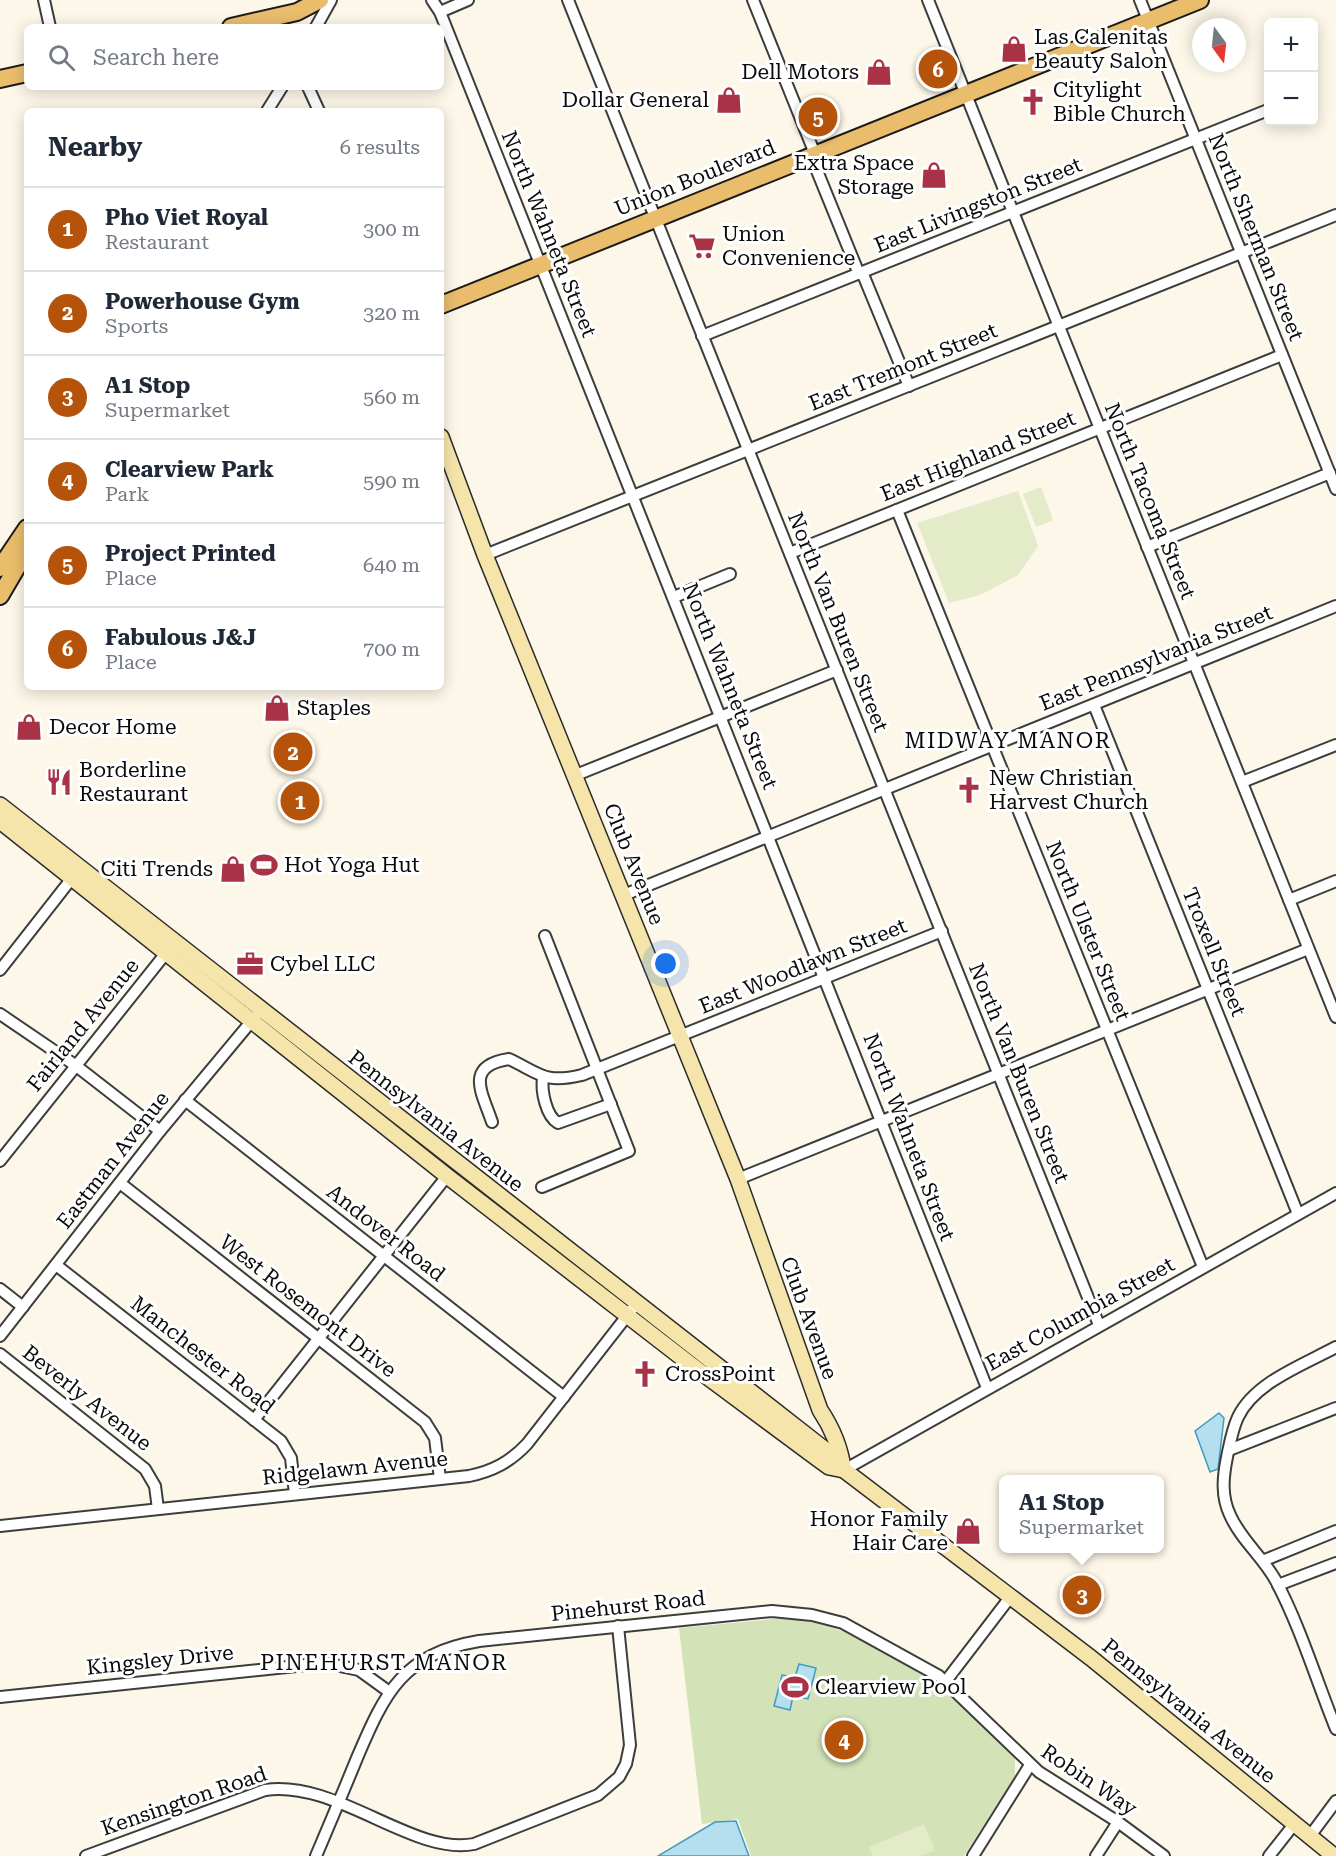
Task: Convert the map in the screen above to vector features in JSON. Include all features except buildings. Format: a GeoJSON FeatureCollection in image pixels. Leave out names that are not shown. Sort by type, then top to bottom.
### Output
{"type":"FeatureCollection","features":[{"type":"Feature","properties":{"kind":"main road"},"geometry":{"type":"LineString","coordinates":[[250,24],[270,21],[297,12],[320,0]]}},
{"type":"Feature","properties":{"kind":"main road","name":"Union Boulevard"},"geometry":{"type":"LineString","coordinates":[[444,304],[1200,0]]}},
{"type":"Feature","properties":{"kind":"main road"},"geometry":{"type":"LineString","coordinates":[[0,79],[24,74]]}},
{"type":"Feature","properties":{"kind":"main road"},"geometry":{"type":"LineString","coordinates":[[0,568],[24,529]]}},
{"type":"Feature","properties":{"kind":"main road"},"geometry":{"type":"LineString","coordinates":[[0,596],[24,555]]}},
{"type":"Feature","properties":{"kind":"street"},"geometry":{"type":"LineString","coordinates":[[44,0],[49,24]]}},
{"type":"Feature","properties":{"kind":"street"},"geometry":{"type":"LineString","coordinates":[[318,24],[330,0]]}},
{"type":"Feature","properties":{"kind":"street","name":"North Wahneta Street"},"geometry":{"type":"LineString","coordinates":[[432,0],[440,12],[541,264],[987,1388]]}},
{"type":"Feature","properties":{"kind":"street"},"geometry":{"type":"LineString","coordinates":[[440,12],[468,0]]}},
{"type":"Feature","properties":{"kind":"street","name":"North Van Buren Street"},"geometry":{"type":"LineString","coordinates":[[568,0],[1099,1325]]}},
{"type":"Feature","properties":{"kind":"street"},"geometry":{"type":"LineString","coordinates":[[753,0],[813,155],[909,386]]}},
{"type":"Feature","properties":{"kind":"street","name":"North Tacoma Street"},"geometry":{"type":"LineString","coordinates":[[928,0],[1336,1017]]}},
{"type":"Feature","properties":{"kind":"street","name":"North Sherman Street"},"geometry":{"type":"LineString","coordinates":[[1140,0],[1336,489]]}},
{"type":"Feature","properties":{"kind":"street"},"geometry":{"type":"LineString","coordinates":[[269,108],[280,90]]}},
{"type":"Feature","properties":{"kind":"street"},"geometry":{"type":"LineString","coordinates":[[309,90],[318,108]]}},
{"type":"Feature","properties":{"kind":"street","name":"East Livingston Street"},"geometry":{"type":"LineString","coordinates":[[702,336],[1264,112]]}},
{"type":"Feature","properties":{"kind":"street","name":"East Tremont Street"},"geometry":{"type":"LineString","coordinates":[[485,555],[1336,215]]}},
{"type":"Feature","properties":{"kind":"street","name":"East Highland Street"},"geometry":{"type":"LineString","coordinates":[[790,553],[1282,355]]}},
{"type":"Feature","properties":{"kind":"street","name":"Club Avenue"},"geometry":{"type":"LineString","coordinates":[[444,445],[485,555],[738,1179],[820,1410],[831,1425],[841,1452],[844,1470]]}},
{"type":"Feature","properties":{"kind":"street"},"geometry":{"type":"LineString","coordinates":[[1147,547],[1330,473]]}},
{"type":"Feature","properties":{"kind":"street","name":"North Ulster Street"},"geometry":{"type":"LineString","coordinates":[[897,510],[1203,1267]]}},
{"type":"Feature","properties":{"kind":"street"},"geometry":{"type":"LineString","coordinates":[[674,597],[730,574]]}},
{"type":"Feature","properties":{"kind":"street","name":"East Pennsylvania Street"},"geometry":{"type":"LineString","coordinates":[[624,896],[884,788],[1336,606]]}},
{"type":"Feature","properties":{"kind":"street"},"geometry":{"type":"LineString","coordinates":[[576,775],[837,670]]}},
{"type":"Feature","properties":{"kind":"street","name":"Troxell Street"},"geometry":{"type":"LineString","coordinates":[[1094,705],[1298,1214]]}},
{"type":"Feature","properties":{"kind":"street"},"geometry":{"type":"LineString","coordinates":[[1242,782],[1336,745]]}},
{"type":"Feature","properties":{"kind":"street","name":"Pennsylvania Avenue"},"geometry":{"type":"LineString","coordinates":[[0,805],[76,874]]}},
{"type":"Feature","properties":{"kind":"street","name":"Pennsylvania Avenue"},"geometry":{"type":"LineString","coordinates":[[0,821],[76,874],[256,1016],[637,1303],[818,1452],[829,1467],[844,1470],[1011,1596],[1334,1856]]}},
{"type":"Feature","properties":{"kind":"street"},"geometry":{"type":"LineString","coordinates":[[0,970],[76,874]]}},
{"type":"Feature","properties":{"kind":"street"},"geometry":{"type":"LineString","coordinates":[[1289,900],[1336,881]]}},
{"type":"Feature","properties":{"kind":"street","name":"East Woodlawn Street"},"geometry":{"type":"LineString","coordinates":[[543,1078],[571,1078],[597,1069],[942,931]]}},
{"type":"Feature","properties":{"kind":"street"},"geometry":{"type":"LineString","coordinates":[[542,1186],[629,1151],[545,936]]}},
{"type":"Feature","properties":{"kind":"street","name":"Fairland Avenue"},"geometry":{"type":"LineString","coordinates":[[0,1161],[4,1149],[170,948]]}},
{"type":"Feature","properties":{"kind":"street"},"geometry":{"type":"LineString","coordinates":[[738,1179],[1308,949]]}},
{"type":"Feature","properties":{"kind":"street"},"geometry":{"type":"LineString","coordinates":[[0,1014],[75,1065],[160,1131]]}},
{"type":"Feature","properties":{"kind":"street","name":"Pennsylvania Avenue"},"geometry":{"type":"LineString","coordinates":[[256,1016],[447,1176],[627,1315],[818,1452]]}},
{"type":"Feature","properties":{"kind":"street","name":"Eastman Avenue"},"geometry":{"type":"LineString","coordinates":[[0,1336],[184,1100],[256,1016]]}},
{"type":"Feature","properties":{"kind":"street"},"geometry":{"type":"LineString","coordinates":[[492,1122],[478,1080],[481,1071],[491,1064],[509,1059],[543,1078],[541,1089],[551,1115],[558,1124],[611,1104]]}},
{"type":"Feature","properties":{"kind":"street","name":"Andover Road"},"geometry":{"type":"LineString","coordinates":[[184,1100],[564,1396]]}},
{"type":"Feature","properties":{"kind":"street"},"geometry":{"type":"LineString","coordinates":[[255,1420],[447,1176]]}},
{"type":"Feature","properties":{"kind":"street","name":"West Rosemont Drive"},"geometry":{"type":"LineString","coordinates":[[120,1183],[425,1422],[435,1438],[440,1479]]}},
{"type":"Feature","properties":{"kind":"street","name":"East Columbia Street"},"geometry":{"type":"LineString","coordinates":[[844,1470],[1336,1193]]}},
{"type":"Feature","properties":{"kind":"street","name":"Manchester Road"},"geometry":{"type":"LineString","coordinates":[[56,1265],[255,1420],[287,1449],[291,1458],[295,1494]]}},
{"type":"Feature","properties":{"kind":"street"},"geometry":{"type":"LineString","coordinates":[[0,1289],[23,1307]]}},
{"type":"Feature","properties":{"kind":"street","name":"Ridgelawn Avenue"},"geometry":{"type":"LineString","coordinates":[[0,1526],[484,1473],[504,1464],[527,1444],[637,1303]]}},
{"type":"Feature","properties":{"kind":"street"},"geometry":{"type":"LineString","coordinates":[[1336,1347],[1279,1378],[1251,1398],[1234,1426],[1224,1500],[1237,1530],[1265,1560],[1278,1585],[1336,1729]]}},
{"type":"Feature","properties":{"kind":"street","name":"Beverly Avenue"},"geometry":{"type":"LineString","coordinates":[[0,1354],[145,1469],[155,1486],[158,1509]]}},
{"type":"Feature","properties":{"kind":"street"},"geometry":{"type":"LineString","coordinates":[[1229,1450],[1336,1408]]}},
{"type":"Feature","properties":{"kind":"street","name":"Club Avenue"},"geometry":{"type":"LineString","coordinates":[[818,1452],[820,1410]]}},
{"type":"Feature","properties":{"kind":"street"},"geometry":{"type":"LineString","coordinates":[[1265,1560],[1336,1531]]}},
{"type":"Feature","properties":{"kind":"street"},"geometry":{"type":"LineString","coordinates":[[1278,1585],[1336,1563]]}},
{"type":"Feature","properties":{"kind":"street"},"geometry":{"type":"LineString","coordinates":[[946,1681],[1011,1596]]}},
{"type":"Feature","properties":{"kind":"street","name":"Pinehurst Road"},"geometry":{"type":"LineString","coordinates":[[316,1856],[378,1709],[388,1691],[403,1675],[425,1658],[459,1644],[756,1611],[812,1615],[854,1628],[946,1681]]}},
{"type":"Feature","properties":{"kind":"street","name":"Kensington Road"},"geometry":{"type":"LineString","coordinates":[[86,1856],[265,1790],[291,1788],[338,1804],[428,1842],[453,1848],[474,1844],[598,1795],[619,1777],[626,1764],[630,1745],[618,1626]]}},
{"type":"Feature","properties":{"kind":"street","name":"Kingsley Drive"},"geometry":{"type":"LineString","coordinates":[[0,1697],[325,1663],[359,1670],[388,1691]]}},
{"type":"Feature","properties":{"kind":"street","name":"Robin Way"},"geometry":{"type":"LineString","coordinates":[[946,1681],[1030,1765],[1118,1822],[1164,1856]]}},
{"type":"Feature","properties":{"kind":"street"},"geometry":{"type":"LineString","coordinates":[[973,1856],[1030,1765]]}},
{"type":"Feature","properties":{"kind":"street"},"geometry":{"type":"LineString","coordinates":[[1310,1836],[1336,1801]]}},
{"type":"Feature","properties":{"kind":"street"},"geometry":{"type":"LineString","coordinates":[[1096,1856],[1118,1822]]}},
{"type":"Feature","properties":{"kind":"street"},"geometry":{"type":"LineString","coordinates":[[1269,1856],[1294,1823]]}},
{"type":"Feature","properties":{"kind":"green space"},"geometry":{"type":"Polygon","coordinates":[[[1041,487],[1053,520],[1036,527],[1023,494],[1041,487]]]}},
{"type":"Feature","properties":{"kind":"green space"},"geometry":{"type":"Polygon","coordinates":[[[1018,491],[1038,546],[1018,575],[980,595],[949,603],[917,523],[1018,491]]]}},
{"type":"Feature","properties":{"kind":"green space"},"geometry":{"type":"Polygon","coordinates":[[[784,1618],[818,1624],[850,1634],[911,1667],[965,1710],[1015,1757],[1015,1776],[964,1856],[751,1856],[738,1819],[702,1824],[679,1628],[784,1618]]]}},
{"type":"Feature","properties":{"kind":"green space"},"geometry":{"type":"Polygon","coordinates":[[[924,1824],[935,1850],[920,1856],[873,1856],[869,1847],[924,1824]]]}},
{"type":"Feature","properties":{"kind":"water"},"geometry":{"type":"Polygon","coordinates":[[[1219,1413],[1224,1418],[1218,1469],[1210,1472],[1195,1431],[1219,1413]]]}},
{"type":"Feature","properties":{"kind":"water","name":"Clearview Pool"},"geometry":{"type":"Polygon","coordinates":[[[799,1664],[816,1668],[808,1699],[793,1696],[790,1710],[774,1706],[782,1675],[795,1677],[799,1664]]]}},
{"type":"Feature","properties":{"kind":"water"},"geometry":{"type":"Polygon","coordinates":[[[736,1821],[749,1856],[658,1856],[715,1822],[736,1821]]]}},
{"type":"Feature","properties":{"kind":"place","name":"Las Calenitas Beauty Salon"},"geometry":{"type":"Point","coordinates":[1014,49]}},
{"type":"Feature","properties":{"kind":"place","name":"Fabulous J&J"},"geometry":{"type":"Point","coordinates":[938,69]}},
{"type":"Feature","properties":{"kind":"place","name":"Dell Motors"},"geometry":{"type":"Point","coordinates":[879,72]}},
{"type":"Feature","properties":{"kind":"place","name":"Dollar General"},"geometry":{"type":"Point","coordinates":[729,100]}},
{"type":"Feature","properties":{"kind":"place","name":"Citylight Bible Church"},"geometry":{"type":"Point","coordinates":[1033,102]}},
{"type":"Feature","properties":{"kind":"place","name":"Project Printed"},"geometry":{"type":"Point","coordinates":[818,117]}},
{"type":"Feature","properties":{"kind":"place","name":"Extra Space Storage"},"geometry":{"type":"Point","coordinates":[934,175]}},
{"type":"Feature","properties":{"kind":"place","name":"Union Convenience"},"geometry":{"type":"Point","coordinates":[702,246]}},
{"type":"Feature","properties":{"kind":"place","name":"Staples"},"geometry":{"type":"Point","coordinates":[277,708]}},
{"type":"Feature","properties":{"kind":"place","name":"Decor Home"},"geometry":{"type":"Point","coordinates":[29,727]}},
{"type":"Feature","properties":{"kind":"place","name":"Powerhouse Gym"},"geometry":{"type":"Point","coordinates":[293,752]}},
{"type":"Feature","properties":{"kind":"place","name":"Borderline Restaurant"},"geometry":{"type":"Point","coordinates":[59,782]}},
{"type":"Feature","properties":{"kind":"place","name":"New Christian Harvest Church"},"geometry":{"type":"Point","coordinates":[969,790]}},
{"type":"Feature","properties":{"kind":"place","name":"Pho Viet Royal"},"geometry":{"type":"Point","coordinates":[300,801]}},
{"type":"Feature","properties":{"kind":"place","name":"Hot Yoga Hut"},"geometry":{"type":"Point","coordinates":[264,865]}},
{"type":"Feature","properties":{"kind":"place","name":"Citi Trends"},"geometry":{"type":"Point","coordinates":[233,869]}},
{"type":"Feature","properties":{"kind":"place","name":"Cybel LLC"},"geometry":{"type":"Point","coordinates":[250,964]}},
{"type":"Feature","properties":{"kind":"place","name":"CrossPoint"},"geometry":{"type":"Point","coordinates":[645,1374]}},
{"type":"Feature","properties":{"kind":"place","name":"Honor Family Hair Care"},"geometry":{"type":"Point","coordinates":[968,1531]}},
{"type":"Feature","properties":{"kind":"place","name":"A1 Stop"},"geometry":{"type":"Point","coordinates":[1082,1595]}},
{"type":"Feature","properties":{"kind":"place","name":"Clearview Pool"},"geometry":{"type":"Point","coordinates":[795,1687]}},
{"type":"Feature","properties":{"kind":"place","name":"Clearview Park"},"geometry":{"type":"Point","coordinates":[844,1740]}},
{"type":"Feature","properties":{"kind":"district","name":"MIDWAY MANOR"},"geometry":{"type":"Point","coordinates":[1008,740]}},
{"type":"Feature","properties":{"kind":"district","name":"PINEHURST MANOR"},"geometry":{"type":"Point","coordinates":[384,1662]}}]}
